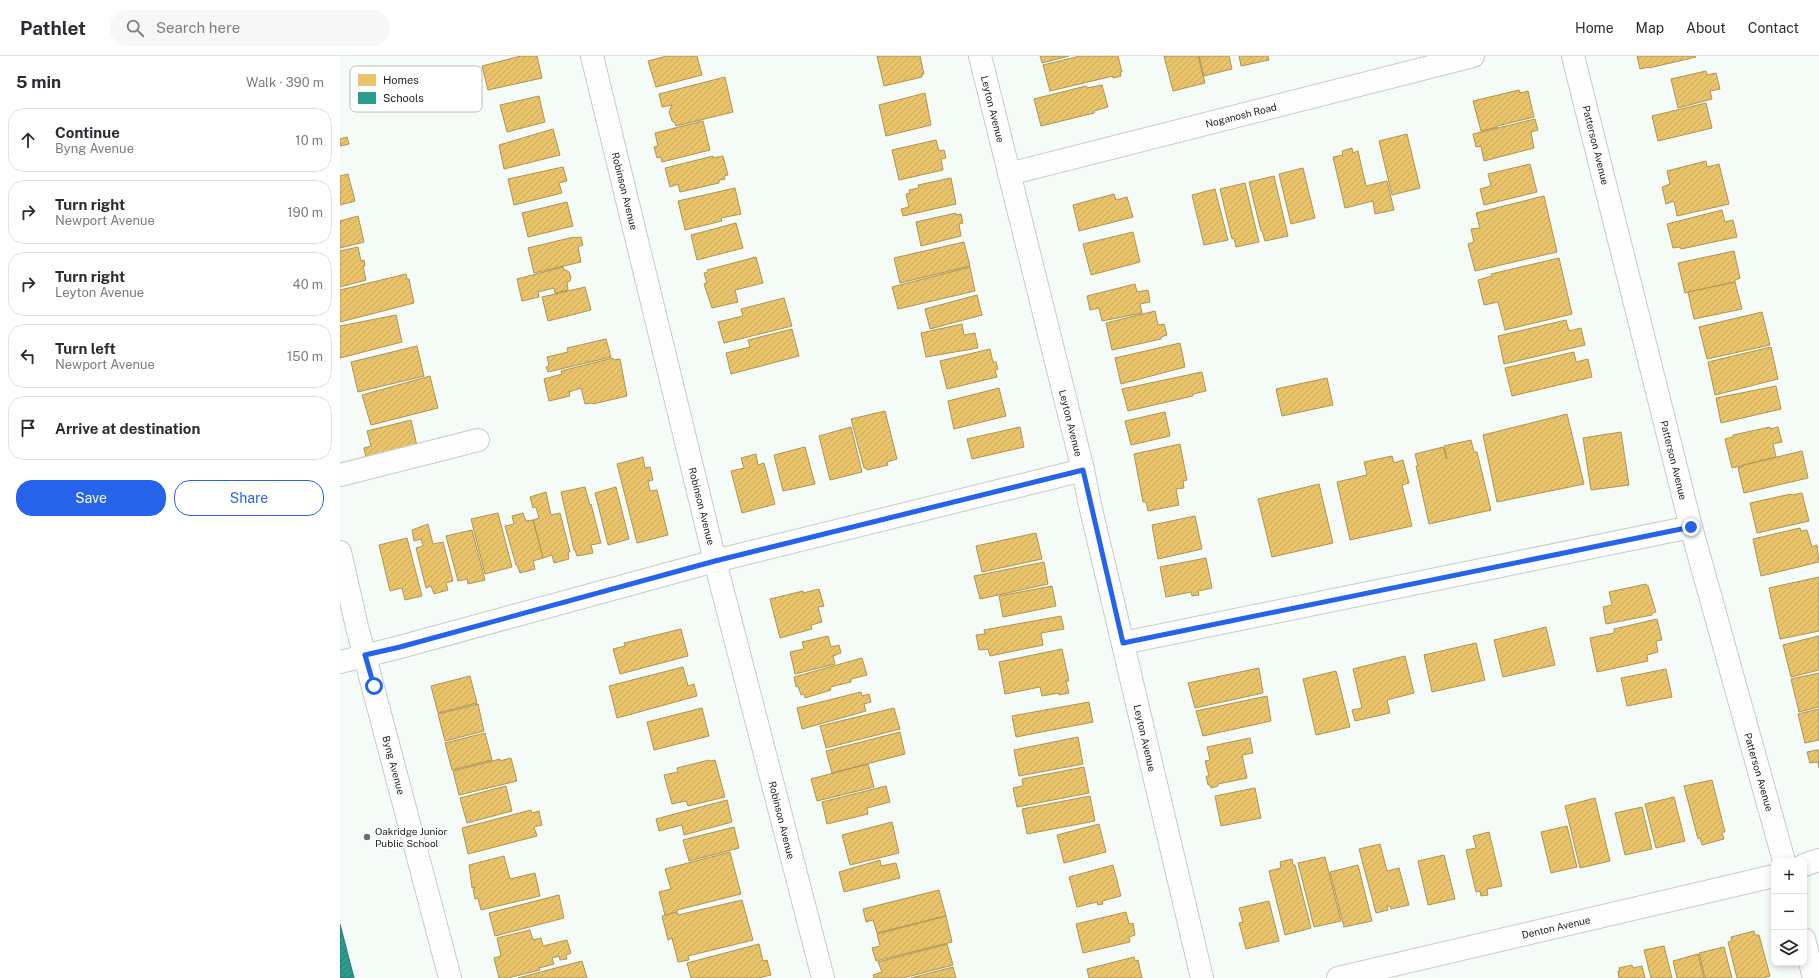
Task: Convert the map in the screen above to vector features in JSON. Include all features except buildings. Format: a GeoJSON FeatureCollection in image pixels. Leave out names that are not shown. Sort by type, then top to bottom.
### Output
{"type":"FeatureCollection","features":[{"type":"Feature","properties":{"kind":"street","name":"Robinson Avenue"},"geometry":{"type":"LineString","coordinates":[[592,56],[715,561],[823,978]]}},
{"type":"Feature","properties":{"kind":"street","name":"Leyton Avenue"},"geometry":{"type":"LineString","coordinates":[[980,56],[1083,470],[1202,978]]}},
{"type":"Feature","properties":{"kind":"street","name":"Noganosh Road"},"geometry":{"type":"LineString","coordinates":[[1009,174],[1473,56]]}},
{"type":"Feature","properties":{"kind":"street","name":"Patterson Avenue"},"geometry":{"type":"LineString","coordinates":[[1573,56],[1691,527],[1783,858]]}},
{"type":"Feature","properties":{"kind":"street"},"geometry":{"type":"LineString","coordinates":[[340,475],[478,440]]}},
{"type":"Feature","properties":{"kind":"street"},"geometry":{"type":"LineString","coordinates":[[340,662],[715,561],[1083,470]]}},
{"type":"Feature","properties":{"kind":"street"},"geometry":{"type":"LineString","coordinates":[[1123,643],[1691,527]]}},
{"type":"Feature","properties":{"kind":"street","name":"Byng Avenue"},"geometry":{"type":"LineString","coordinates":[[340,552],[365,655],[450,978]]}},
{"type":"Feature","properties":{"kind":"street"},"geometry":{"type":"LineString","coordinates":[[1807,864],[1819,860]]}},
{"type":"Feature","properties":{"kind":"street","name":"Denton Avenue"},"geometry":{"type":"LineString","coordinates":[[1338,978],[1771,877]]}},
{"type":"Feature","properties":{"kind":"street"},"geometry":{"type":"LineString","coordinates":[[1807,951],[1814,978]]}},
{"type":"Feature","properties":{"kind":"place","name":"Oakridge Junior Public School"},"geometry":{"type":"Point","coordinates":[367,837]}},
{"type":"Feature","properties":{"kind":"route"},"geometry":{"type":"LineString","coordinates":[[374,686],[365,655],[400,647],[715,561],[1083,470],[1123,643],[1691,527]]}}]}
